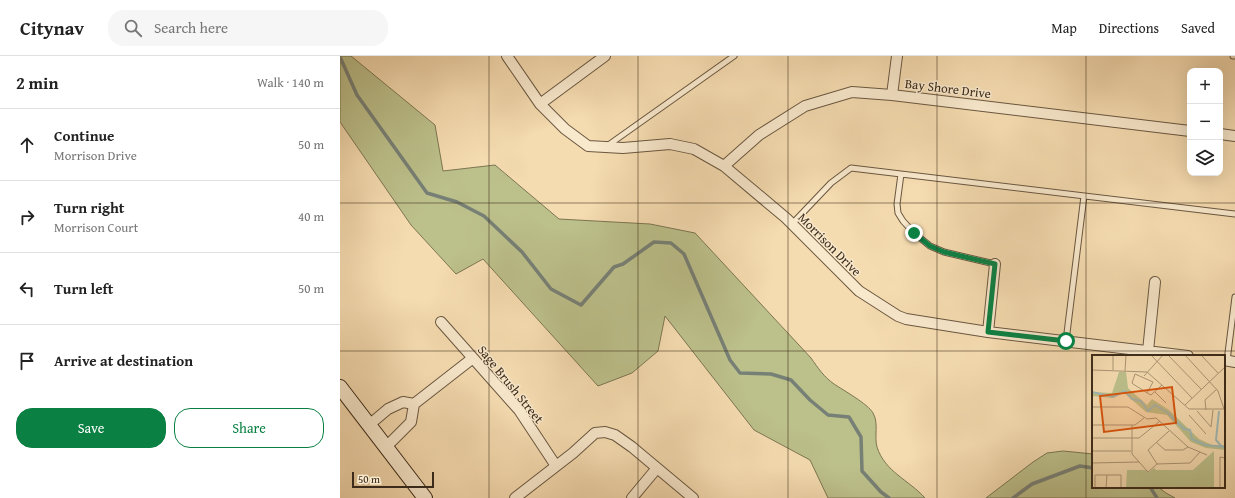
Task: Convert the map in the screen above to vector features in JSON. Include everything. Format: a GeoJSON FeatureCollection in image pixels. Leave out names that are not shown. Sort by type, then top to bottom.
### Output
{"type":"FeatureCollection","features":[{"type":"Feature","properties":{"kind":"main road"},"geometry":{"type":"LineString","coordinates":[[340,387],[425,498]]}},
{"type":"Feature","properties":{"kind":"street","name":"Morrison Drive"},"geometry":{"type":"LineString","coordinates":[[507,56],[540,104],[565,129],[588,146],[622,148],[670,144],[694,149],[724,166],[792,224],[859,291],[898,316],[906,319],[988,332],[1180,355]]}},
{"type":"Feature","properties":{"kind":"street"},"geometry":{"type":"LineString","coordinates":[[540,104],[605,56]]}},
{"type":"Feature","properties":{"kind":"street"},"geometry":{"type":"LineString","coordinates":[[892,95],[897,56]]}},
{"type":"Feature","properties":{"kind":"street","name":"Bay Shore Drive"},"geometry":{"type":"LineString","coordinates":[[724,166],[759,135],[805,106],[852,92],[892,95],[1187,131]]}},
{"type":"Feature","properties":{"kind":"street"},"geometry":{"type":"LineString","coordinates":[[1223,134],[1235,136]]}},
{"type":"Feature","properties":{"kind":"street"},"geometry":{"type":"LineString","coordinates":[[988,332],[995,264]]}},
{"type":"Feature","properties":{"kind":"street"},"geometry":{"type":"LineString","coordinates":[[1148,351],[1155,282]]}},
{"type":"Feature","properties":{"kind":"street","name":"Sage Brush Street"},"geometry":{"type":"LineString","coordinates":[[441,322],[519,410],[556,466]]}},
{"type":"Feature","properties":{"kind":"street"},"geometry":{"type":"LineString","coordinates":[[386,448],[412,422],[414,404],[474,358]]}},
{"type":"Feature","properties":{"kind":"street"},"geometry":{"type":"LineString","coordinates":[[369,425],[388,409],[403,402],[414,404]]}},
{"type":"Feature","properties":{"kind":"street"},"geometry":{"type":"LineString","coordinates":[[515,498],[595,433],[605,432],[615,434],[692,498]]}},
{"type":"Feature","properties":{"kind":"street"},"geometry":{"type":"LineString","coordinates":[[632,498],[657,468]]}},
{"type":"Feature","properties":{"kind":"lane"},"geometry":{"type":"LineString","coordinates":[[605,147],[734,56]]}},
{"type":"Feature","properties":{"kind":"lane"},"geometry":{"type":"LineString","coordinates":[[792,224],[831,183],[851,168],[1235,214]]}},
{"type":"Feature","properties":{"kind":"lane"},"geometry":{"type":"LineString","coordinates":[[901,174],[897,204],[898,213],[914,233],[930,246],[944,252],[995,264]]}},
{"type":"Feature","properties":{"kind":"lane"},"geometry":{"type":"LineString","coordinates":[[1066,341],[1084,196]]}},
{"type":"Feature","properties":{"kind":"lane"},"geometry":{"type":"LineString","coordinates":[[1229,361],[1235,297]]}},
{"type":"Feature","properties":{"kind":"green space"},"geometry":{"type":"Polygon","coordinates":[[[340,56],[351,56],[435,125],[443,171],[495,165],[559,219],[650,224],[695,233],[811,358],[827,378],[861,401],[870,409],[876,421],[876,443],[881,456],[891,469],[925,498],[828,498],[810,460],[754,430],[665,316],[658,351],[632,373],[598,386],[483,259],[456,274],[411,225],[340,122],[340,56]]]}},
{"type":"Feature","properties":{"kind":"green space"},"geometry":{"type":"Polygon","coordinates":[[[1063,451],[1092,454],[1092,488],[1159,488],[1175,498],[986,498],[1047,453],[1063,451]]]}},
{"type":"Feature","properties":{"kind":"waterway"},"geometry":{"type":"LineString","coordinates":[[340,57],[357,95],[427,193],[457,202],[484,216],[522,252],[551,289],[581,305],[614,267],[623,264],[654,242],[671,243],[684,254],[730,360],[740,373],[771,374],[791,380],[810,400],[828,415],[849,417],[861,437],[862,471],[881,492],[889,498]]}},
{"type":"Feature","properties":{"kind":"waterway"},"geometry":{"type":"LineString","coordinates":[[1013,498],[1032,484],[1080,466],[1092,468]]}},
{"type":"Feature","properties":{"kind":"waterway"},"geometry":{"type":"LineString","coordinates":[[1151,488],[1157,498]]}},
{"type":"Feature","properties":{"kind":"route"},"geometry":{"type":"LineString","coordinates":[[914,233],[930,246],[944,252],[995,264],[988,332],[1066,341]]}}]}
